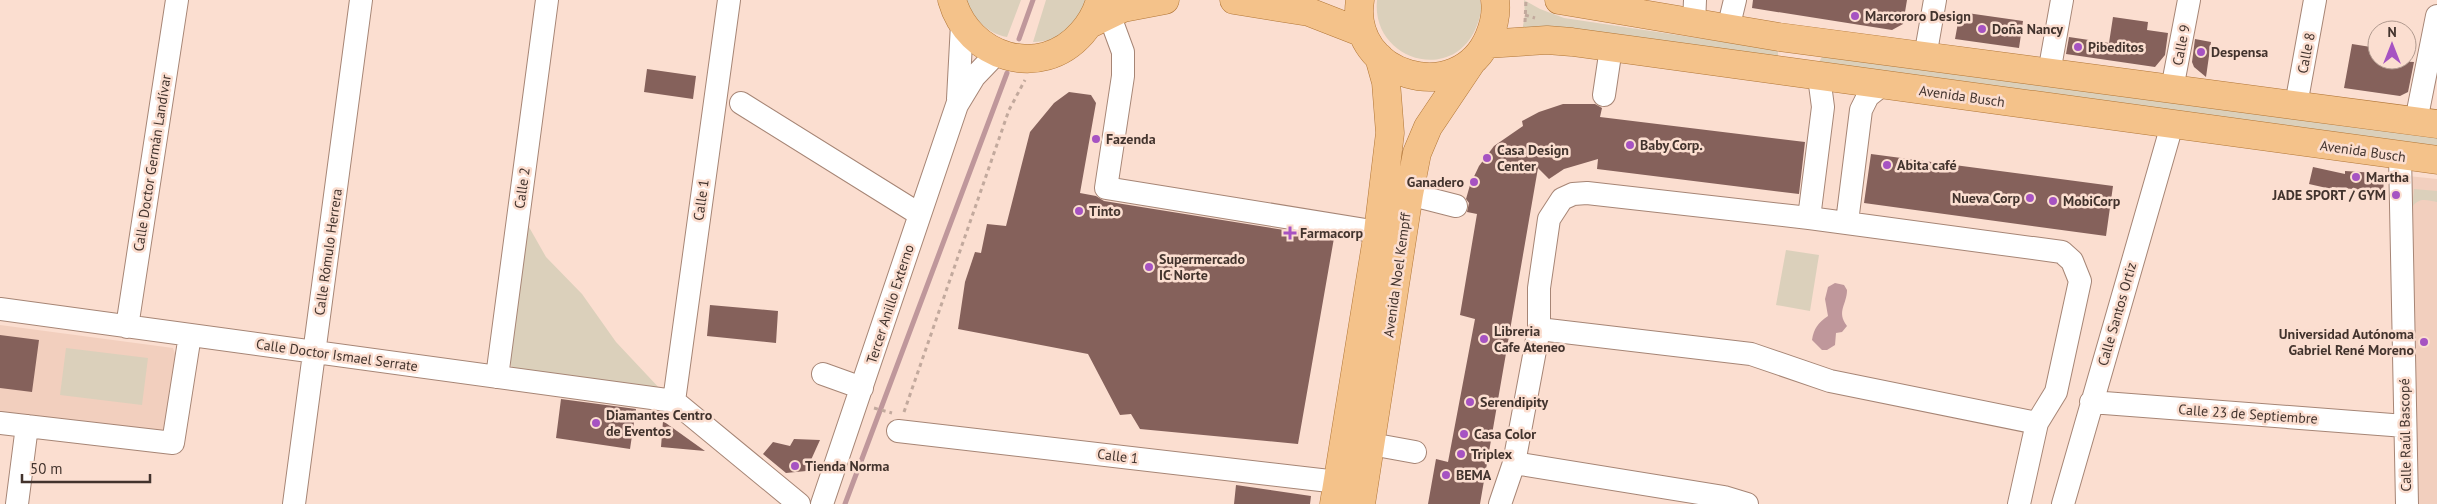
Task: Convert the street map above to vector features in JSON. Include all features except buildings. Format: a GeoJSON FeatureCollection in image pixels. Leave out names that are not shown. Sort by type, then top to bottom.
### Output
{"type":"FeatureCollection","features":[{"type":"Feature","properties":{"kind":"main road"},"geometry":{"type":"LineString","coordinates":[[952,10],[973,38],[997,53],[1023,58],[1037,58],[1062,49],[1078,38],[1100,12],[1165,0]]}},
{"type":"Feature","properties":{"kind":"main road"},"geometry":{"type":"LineString","coordinates":[[1234,0],[1309,12],[1363,34]]}},
{"type":"Feature","properties":{"kind":"main road"},"geometry":{"type":"LineString","coordinates":[[1360,0],[1360,18],[1363,34],[1379,57],[1392,68],[1408,75],[1442,76],[1459,70],[1480,52]]}},
{"type":"Feature","properties":{"kind":"main road","name":"Avenida Noel Kempff"},"geometry":{"type":"LineString","coordinates":[[1361,504],[1408,194],[1417,154],[1428,127],[1480,52],[1494,27],[1495,0]]}},
{"type":"Feature","properties":{"kind":"main road"},"geometry":{"type":"LineString","coordinates":[[1558,0],[1695,12],[1728,29],[1779,37],[2426,122]]}},
{"type":"Feature","properties":{"kind":"main road"},"geometry":{"type":"LineString","coordinates":[[1777,71],[1787,63],[1790,57],[1790,49],[1786,42],[1779,37]]}},
{"type":"Feature","properties":{"kind":"main road","name":"Avenida Busch"},"geometry":{"type":"LineString","coordinates":[[1480,52],[1547,40],[2437,160]]}},
{"type":"Feature","properties":{"kind":"main road"},"geometry":{"type":"LineString","coordinates":[[1819,77],[1814,61],[1820,47],[1826,44]]}},
{"type":"Feature","properties":{"kind":"main road","name":"Avenida Noel Kempff"},"geometry":{"type":"LineString","coordinates":[[1336,493],[1378,232],[1390,133],[1386,82],[1379,57]]}},
{"type":"Feature","properties":{"kind":"street","name":"Calle Doctor Germán Landívar"},"geometry":{"type":"LineString","coordinates":[[127,327],[177,0]]}},
{"type":"Feature","properties":{"kind":"street","name":"Calle Rómulo Herrera"},"geometry":{"type":"LineString","coordinates":[[294,504],[361,0]]}},
{"type":"Feature","properties":{"kind":"street","name":"Calle 2"},"geometry":{"type":"LineString","coordinates":[[496,377],[547,0]]}},
{"type":"Feature","properties":{"kind":"street","name":"Calle 1"},"geometry":{"type":"LineString","coordinates":[[674,401],[729,0]]}},
{"type":"Feature","properties":{"kind":"street"},"geometry":{"type":"LineString","coordinates":[[1728,29],[1735,0]]}},
{"type":"Feature","properties":{"kind":"street"},"geometry":{"type":"LineString","coordinates":[[1925,56],[1935,0]]}},
{"type":"Feature","properties":{"kind":"street"},"geometry":{"type":"LineString","coordinates":[[2049,73],[2062,0]]}},
{"type":"Feature","properties":{"kind":"street","name":"Calle 9"},"geometry":{"type":"LineString","coordinates":[[2172,89],[2189,0]]}},
{"type":"Feature","properties":{"kind":"street","name":"Calle 8"},"geometry":{"type":"LineString","coordinates":[[2296,105],[2316,0]]}},
{"type":"Feature","properties":{"kind":"street","name":"Tercer Anillo Externo"},"geometry":{"type":"LineString","coordinates":[[952,10],[961,64],[957,104]]}},
{"type":"Feature","properties":{"kind":"street"},"geometry":{"type":"LineString","coordinates":[[1100,12],[1123,52],[1123,76],[1106,188],[1378,232]]}},
{"type":"Feature","properties":{"kind":"street"},"geometry":{"type":"LineString","coordinates":[[2426,122],[2437,16]]}},
{"type":"Feature","properties":{"kind":"street"},"geometry":{"type":"LineString","coordinates":[[1604,95],[1611,48]]}},
{"type":"Feature","properties":{"kind":"street","name":"Tercer Anillo Externo"},"geometry":{"type":"LineString","coordinates":[[822,504],[867,397],[919,214],[957,104],[974,77],[997,53]]}},
{"type":"Feature","properties":{"kind":"street"},"geometry":{"type":"LineString","coordinates":[[1809,218],[1823,107],[1819,77]]}},
{"type":"Feature","properties":{"kind":"street"},"geometry":{"type":"LineString","coordinates":[[1847,222],[1861,110],[1868,96],[1882,85]]}},
{"type":"Feature","properties":{"kind":"street"},"geometry":{"type":"LineString","coordinates":[[741,103],[919,214]]}},
{"type":"Feature","properties":{"kind":"street","name":"Calle Santos Ortiz"},"geometry":{"type":"LineString","coordinates":[[2063,504],[2172,125]]}},
{"type":"Feature","properties":{"kind":"street","name":"Calle Raúl Bascopé"},"geometry":{"type":"LineString","coordinates":[[2400,155],[2407,504]]}},
{"type":"Feature","properties":{"kind":"street"},"geometry":{"type":"LineString","coordinates":[[1500,504],[1514,463],[1539,329],[1539,288],[1549,219],[1562,199],[1573,194],[1587,193],[1847,222],[2062,252],[2072,261],[2080,281],[2056,392],[2037,423],[2019,504]]}},
{"type":"Feature","properties":{"kind":"street"},"geometry":{"type":"LineString","coordinates":[[1408,194],[1456,206]]}},
{"type":"Feature","properties":{"kind":"street","name":"Calle Doctor Ismael Serrate"},"geometry":{"type":"LineString","coordinates":[[0,309],[674,401]]}},
{"type":"Feature","properties":{"kind":"street"},"geometry":{"type":"LineString","coordinates":[[1539,329],[1751,354],[1830,381],[2037,423]]}},
{"type":"Feature","properties":{"kind":"street"},"geometry":{"type":"LineString","coordinates":[[0,423],[173,443],[190,335]]}},
{"type":"Feature","properties":{"kind":"street"},"geometry":{"type":"LineString","coordinates":[[823,374],[867,397]]}},
{"type":"Feature","properties":{"kind":"street"},"geometry":{"type":"LineString","coordinates":[[674,401],[799,504]]}},
{"type":"Feature","properties":{"kind":"street","name":"Calle 23 de Septiembre"},"geometry":{"type":"LineString","coordinates":[[2091,402],[2405,426]]}},
{"type":"Feature","properties":{"kind":"street","name":"Calle 1"},"geometry":{"type":"LineString","coordinates":[[898,423],[1336,493]]}},
{"type":"Feature","properties":{"kind":"street"},"geometry":{"type":"LineString","coordinates":[[17,504],[27,426]]}},
{"type":"Feature","properties":{"kind":"street"},"geometry":{"type":"LineString","coordinates":[[1371,444],[1415,452]]}},
{"type":"Feature","properties":{"kind":"street"},"geometry":{"type":"LineString","coordinates":[[1514,463],[1724,497],[1747,504]]}},
{"type":"Feature","properties":{"kind":"path"},"geometry":{"type":"LineString","coordinates":[[867,397],[898,423],[1009,110],[1037,58]]}},
{"type":"Feature","properties":{"kind":"shaded area"},"geometry":{"type":"Polygon","coordinates":[[[966,0],[1021,0],[1007,37],[987,29],[977,19],[966,0]]]}},
{"type":"Feature","properties":{"kind":"shaded area"},"geometry":{"type":"Polygon","coordinates":[[[1046,0],[1087,0],[1067,30],[1053,39],[1033,42],[1046,0]]]}},
{"type":"Feature","properties":{"kind":"shaded area"},"geometry":{"type":"Polygon","coordinates":[[[1377,0],[1480,0],[1481,12],[1475,30],[1463,47],[1448,56],[1431,60],[1414,57],[1399,50],[1386,37],[1378,20],[1377,0]]]}},
{"type":"Feature","properties":{"kind":"shaded area"},"geometry":{"type":"Polygon","coordinates":[[[1524,0],[1540,9],[1564,18],[1771,49],[1778,51],[1778,58],[1522,31],[1525,15],[1524,0]]]}},
{"type":"Feature","properties":{"kind":"shaded area"},"geometry":{"type":"Polygon","coordinates":[[[1823,55],[2437,134],[2437,148],[1821,69],[1819,62],[1823,55]]]}},
{"type":"Feature","properties":{"kind":"shaded area","name":"Universidad Autónoma Gabriel René Moreno"},"geometry":{"type":"Polygon","coordinates":[[[2408,176],[2437,179],[2437,504],[2415,504],[2408,176]]]}},
{"type":"Feature","properties":{"kind":"shaded area"},"geometry":{"type":"Polygon","coordinates":[[[2414,189],[2437,191],[2437,202],[2420,201],[2412,208],[2414,189]]]}},
{"type":"Feature","properties":{"kind":"shaded area"},"geometry":{"type":"Polygon","coordinates":[[[525,220],[546,257],[582,294],[616,342],[662,391],[512,368],[508,358],[525,220]]]}},
{"type":"Feature","properties":{"kind":"shaded area"},"geometry":{"type":"Polygon","coordinates":[[[1786,250],[1819,255],[1810,311],[1776,305],[1786,250]]]}},
{"type":"Feature","properties":{"kind":"shaded area"},"geometry":{"type":"Polygon","coordinates":[[[1835,283],[1844,285],[1847,290],[1842,316],[1847,326],[1842,332],[1836,333],[1835,345],[1827,350],[1822,350],[1812,340],[1817,326],[1828,316],[1825,299],[1828,287],[1835,283]]]}},
{"type":"Feature","properties":{"kind":"shaded area"},"geometry":{"type":"Polygon","coordinates":[[[0,325],[173,348],[178,362],[164,434],[0,413],[0,325]]]}},
{"type":"Feature","properties":{"kind":"shaded area"},"geometry":{"type":"Polygon","coordinates":[[[66,348],[148,358],[142,405],[60,395],[66,348]]]}},
{"type":"Feature","properties":{"kind":"waterway"},"geometry":{"type":"LineString","coordinates":[[1019,39],[1033,0]]}},
{"type":"Feature","properties":{"kind":"waterway"},"geometry":{"type":"LineString","coordinates":[[845,504],[1007,73]]}},
{"type":"Feature","properties":{"kind":"place","name":"Marcororo Design"},"geometry":{"type":"Point","coordinates":[1855,16]}},
{"type":"Feature","properties":{"kind":"place","name":"Doña Nancy"},"geometry":{"type":"Point","coordinates":[1982,29]}},
{"type":"Feature","properties":{"kind":"place","name":"Pibeditos"},"geometry":{"type":"Point","coordinates":[2078,47]}},
{"type":"Feature","properties":{"kind":"place","name":"Despensa"},"geometry":{"type":"Point","coordinates":[2201,52]}},
{"type":"Feature","properties":{"kind":"place","name":"Fazenda"},"geometry":{"type":"Point","coordinates":[1096,139]}},
{"type":"Feature","properties":{"kind":"place","name":"Baby Corp."},"geometry":{"type":"Point","coordinates":[1630,145]}},
{"type":"Feature","properties":{"kind":"place","name":"Casa Design Center"},"geometry":{"type":"Point","coordinates":[1487,158]}},
{"type":"Feature","properties":{"kind":"place","name":"Abita café"},"geometry":{"type":"Point","coordinates":[1887,165]}},
{"type":"Feature","properties":{"kind":"place","name":"Martha"},"geometry":{"type":"Point","coordinates":[2356,177]}},
{"type":"Feature","properties":{"kind":"place","name":"Ganadero"},"geometry":{"type":"Point","coordinates":[1474,182]}},
{"type":"Feature","properties":{"kind":"place","name":"JADE SPORT / GYM"},"geometry":{"type":"Point","coordinates":[2396,195]}},
{"type":"Feature","properties":{"kind":"place","name":"Nueva Corp"},"geometry":{"type":"Point","coordinates":[2030,198]}},
{"type":"Feature","properties":{"kind":"place","name":"MobiCorp"},"geometry":{"type":"Point","coordinates":[2053,201]}},
{"type":"Feature","properties":{"kind":"place","name":"Tinto"},"geometry":{"type":"Point","coordinates":[1079,211]}},
{"type":"Feature","properties":{"kind":"place","name":"Farmacorp"},"geometry":{"type":"Point","coordinates":[1290,233]}},
{"type":"Feature","properties":{"kind":"place","name":"Supermercado IC Norte"},"geometry":{"type":"Point","coordinates":[1149,267]}},
{"type":"Feature","properties":{"kind":"place","name":"Libreria Cafe Ateneo"},"geometry":{"type":"Point","coordinates":[1484,339]}},
{"type":"Feature","properties":{"kind":"place","name":"Universidad Autónoma Gabriel René Moreno"},"geometry":{"type":"Point","coordinates":[2424,342]}},
{"type":"Feature","properties":{"kind":"place","name":"Serendipity"},"geometry":{"type":"Point","coordinates":[1470,402]}},
{"type":"Feature","properties":{"kind":"place","name":"Diamantes Centro de Eventos"},"geometry":{"type":"Point","coordinates":[596,423]}},
{"type":"Feature","properties":{"kind":"place","name":"Casa Color"},"geometry":{"type":"Point","coordinates":[1464,434]}},
{"type":"Feature","properties":{"kind":"place","name":"Triplex"},"geometry":{"type":"Point","coordinates":[1461,454]}},
{"type":"Feature","properties":{"kind":"place","name":"Tienda Norma"},"geometry":{"type":"Point","coordinates":[795,466]}},
{"type":"Feature","properties":{"kind":"place","name":"BEMA"},"geometry":{"type":"Point","coordinates":[1446,475]}}]}
